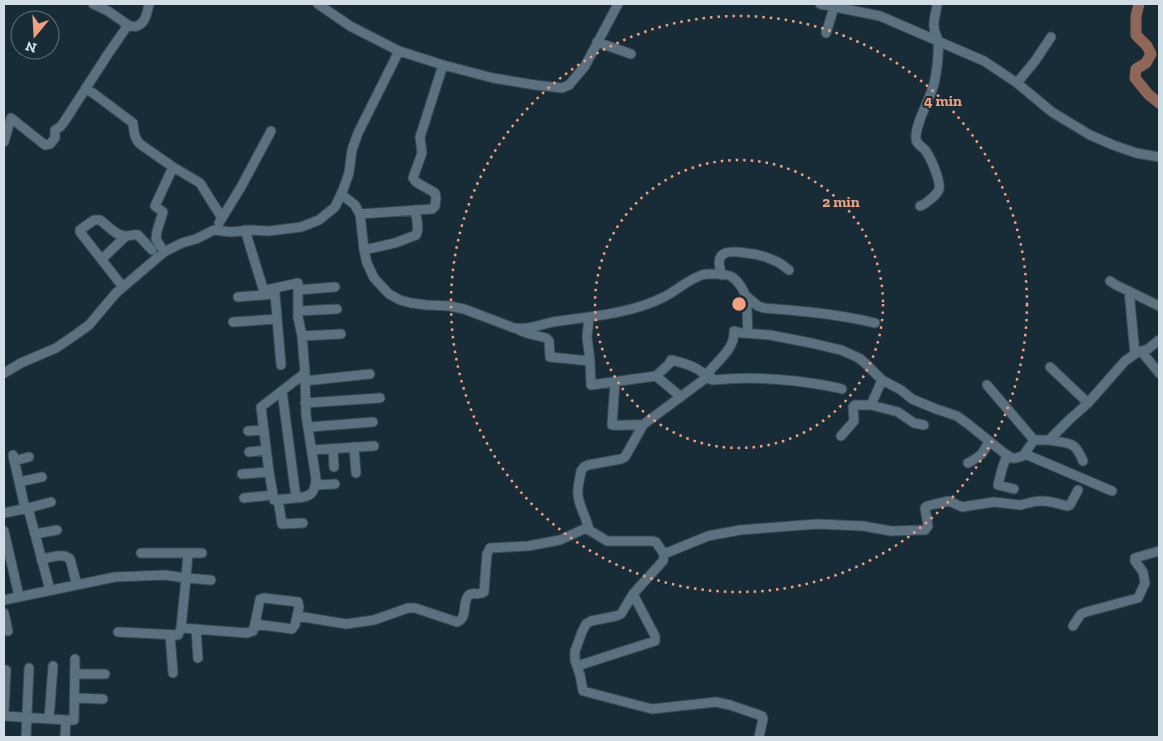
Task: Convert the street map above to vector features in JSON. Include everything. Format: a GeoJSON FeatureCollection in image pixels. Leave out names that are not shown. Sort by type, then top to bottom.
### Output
{"type":"FeatureCollection","features":[{"type":"Feature","properties":{"kind":"street"},"geometry":{"type":"LineString","coordinates":[[93,4],[108,11],[128,25],[136,27],[145,18],[149,4]]}},
{"type":"Feature","properties":{"kind":"street"},"geometry":{"type":"LineString","coordinates":[[318,4],[350,26],[399,51],[493,78],[562,88],[569,85],[585,66],[618,4]]}},
{"type":"Feature","properties":{"kind":"street"},"geometry":{"type":"LineString","coordinates":[[820,4],[880,16],[984,61],[1017,83],[1052,112],[1090,135],[1113,146],[1159,158]]}},
{"type":"Feature","properties":{"kind":"street"},"geometry":{"type":"LineString","coordinates":[[920,206],[924,205],[937,193],[940,187],[931,160],[924,149],[917,144],[916,140],[921,116],[934,85],[938,61],[938,42],[934,26],[937,4]]}},
{"type":"Feature","properties":{"kind":"street"},"geometry":{"type":"LineString","coordinates":[[826,32],[833,6]]}},
{"type":"Feature","properties":{"kind":"street"},"geometry":{"type":"LineString","coordinates":[[4,142],[11,118],[45,144],[50,144],[55,138],[55,130],[64,122],[128,25]]}},
{"type":"Feature","properties":{"kind":"street"},"geometry":{"type":"LineString","coordinates":[[1017,83],[1051,37]]}},
{"type":"Feature","properties":{"kind":"street"},"geometry":{"type":"LineString","coordinates":[[597,42],[631,54]]}},
{"type":"Feature","properties":{"kind":"street"},"geometry":{"type":"LineString","coordinates":[[214,230],[231,232],[244,230],[269,231],[301,227],[319,220],[335,207],[348,173],[352,150],[358,133],[399,51]]}},
{"type":"Feature","properties":{"kind":"street"},"geometry":{"type":"LineString","coordinates":[[360,214],[432,209],[436,205],[434,193],[416,182],[414,178],[422,153],[420,136],[443,65]]}},
{"type":"Feature","properties":{"kind":"street"},"geometry":{"type":"LineString","coordinates":[[85,89],[133,123],[136,140],[173,167],[200,183],[222,218]]}},
{"type":"Feature","properties":{"kind":"street"},"geometry":{"type":"LineString","coordinates":[[4,373],[21,363],[56,348],[89,325],[116,293],[164,252],[214,230],[241,187],[271,132]]}},
{"type":"Feature","properties":{"kind":"street"},"geometry":{"type":"LineString","coordinates":[[164,252],[156,238],[163,212],[156,206],[173,167]]}},
{"type":"Feature","properties":{"kind":"street"},"geometry":{"type":"LineString","coordinates":[[341,194],[355,205],[360,214],[367,263],[374,278],[389,294],[400,300],[464,309],[530,334],[546,338],[550,345],[550,358],[590,361]]}},
{"type":"Feature","properties":{"kind":"street"},"geometry":{"type":"LineString","coordinates":[[364,250],[395,243],[416,235],[418,227],[415,210]]}},
{"type":"Feature","properties":{"kind":"street"},"geometry":{"type":"LineString","coordinates":[[123,287],[80,230],[94,220],[101,220],[115,232],[126,236]]}},
{"type":"Feature","properties":{"kind":"street"},"geometry":{"type":"LineString","coordinates":[[244,230],[265,292]]}},
{"type":"Feature","properties":{"kind":"street"},"geometry":{"type":"LineString","coordinates":[[102,259],[130,234],[138,235],[152,250]]}},
{"type":"Feature","properties":{"kind":"street"},"geometry":{"type":"LineString","coordinates":[[722,275],[719,267],[720,257],[722,254],[731,251],[768,258],[780,263],[789,270]]}},
{"type":"Feature","properties":{"kind":"street"},"geometry":{"type":"LineString","coordinates":[[514,328],[534,327],[557,321],[588,318],[625,311],[666,296],[703,274],[733,277],[745,295],[758,306],[764,308],[806,311],[875,323]]}},
{"type":"Feature","properties":{"kind":"street"},"geometry":{"type":"LineString","coordinates":[[1110,280],[1159,306]]}},
{"type":"Feature","properties":{"kind":"street"},"geometry":{"type":"LineString","coordinates":[[238,297],[298,284],[298,311],[299,327],[302,336],[305,403],[316,485],[313,492],[308,496],[296,498],[244,498]]}},
{"type":"Feature","properties":{"kind":"street"},"geometry":{"type":"LineString","coordinates":[[298,290],[335,287]]}},
{"type":"Feature","properties":{"kind":"street"},"geometry":{"type":"LineString","coordinates":[[265,292],[275,294],[281,365]]}},
{"type":"Feature","properties":{"kind":"street"},"geometry":{"type":"LineString","coordinates":[[1133,293],[1138,353],[1159,373]]}},
{"type":"Feature","properties":{"kind":"street"},"geometry":{"type":"LineString","coordinates":[[745,295],[748,333]]}},
{"type":"Feature","properties":{"kind":"street"},"geometry":{"type":"LineString","coordinates":[[298,311],[337,309]]}},
{"type":"Feature","properties":{"kind":"street"},"geometry":{"type":"LineString","coordinates":[[233,322],[277,318]]}},
{"type":"Feature","properties":{"kind":"street"},"geometry":{"type":"LineString","coordinates":[[588,318],[587,337],[591,385],[656,376],[671,360],[697,369],[710,379]]}},
{"type":"Feature","properties":{"kind":"street"},"geometry":{"type":"LineString","coordinates":[[710,379],[708,373],[728,352],[735,336],[734,331],[770,335],[841,350],[859,358],[882,380],[901,390],[912,400],[957,416],[1007,455],[1016,458],[1023,456],[1034,440]]}},
{"type":"Feature","properties":{"kind":"street"},"geometry":{"type":"LineString","coordinates":[[302,336],[341,334]]}},
{"type":"Feature","properties":{"kind":"street"},"geometry":{"type":"LineString","coordinates":[[1049,440],[1088,403],[1126,361],[1148,349],[1159,340]]}},
{"type":"Feature","properties":{"kind":"street"},"geometry":{"type":"LineString","coordinates":[[1050,367],[1088,403]]}},
{"type":"Feature","properties":{"kind":"street"},"geometry":{"type":"LineString","coordinates":[[303,523],[282,524],[269,472],[261,407],[305,377],[370,374]]}},
{"type":"Feature","properties":{"kind":"street"},"geometry":{"type":"LineString","coordinates":[[656,376],[681,397]]}},
{"type":"Feature","properties":{"kind":"street"},"geometry":{"type":"LineString","coordinates":[[589,530],[578,494],[581,471],[588,464],[625,457],[643,425],[681,397],[710,379],[765,378],[827,385],[842,390]]}},
{"type":"Feature","properties":{"kind":"street"},"geometry":{"type":"LineString","coordinates":[[872,405],[882,380]]}},
{"type":"Feature","properties":{"kind":"street"},"geometry":{"type":"LineString","coordinates":[[614,382],[612,425],[643,425]]}},
{"type":"Feature","properties":{"kind":"street"},"geometry":{"type":"LineString","coordinates":[[987,385],[1034,440],[1049,440],[1072,444],[1076,447],[1083,461]]}},
{"type":"Feature","properties":{"kind":"street"},"geometry":{"type":"LineString","coordinates":[[282,391],[296,498]]}},
{"type":"Feature","properties":{"kind":"street"},"geometry":{"type":"LineString","coordinates":[[305,403],[380,398]]}},
{"type":"Feature","properties":{"kind":"street"},"geometry":{"type":"LineString","coordinates":[[841,436],[854,421],[854,405],[872,405],[898,412],[914,423],[924,425]]}},
{"type":"Feature","properties":{"kind":"street"},"geometry":{"type":"LineString","coordinates":[[309,426],[372,422]]}},
{"type":"Feature","properties":{"kind":"street"},"geometry":{"type":"LineString","coordinates":[[248,431],[264,430]]}},
{"type":"Feature","properties":{"kind":"street"},"geometry":{"type":"LineString","coordinates":[[968,463],[984,453],[989,441]]}},
{"type":"Feature","properties":{"kind":"street"},"geometry":{"type":"LineString","coordinates":[[312,450],[374,446]]}},
{"type":"Feature","properties":{"kind":"street"},"geometry":{"type":"LineString","coordinates":[[354,447],[356,473]]}},
{"type":"Feature","properties":{"kind":"street"},"geometry":{"type":"LineString","coordinates":[[332,448],[334,467]]}},
{"type":"Feature","properties":{"kind":"street"},"geometry":{"type":"LineString","coordinates":[[249,452],[266,450]]}},
{"type":"Feature","properties":{"kind":"street"},"geometry":{"type":"LineString","coordinates":[[1025,454],[1112,491]]}},
{"type":"Feature","properties":{"kind":"street"},"geometry":{"type":"LineString","coordinates":[[1007,455],[998,485],[1014,489]]}},
{"type":"Feature","properties":{"kind":"street"},"geometry":{"type":"LineString","coordinates":[[29,457],[13,458],[18,482],[35,534],[50,590]]}},
{"type":"Feature","properties":{"kind":"street"},"geometry":{"type":"LineString","coordinates":[[242,474],[269,472]]}},
{"type":"Feature","properties":{"kind":"street"},"geometry":{"type":"LineString","coordinates":[[18,482],[42,477]]}},
{"type":"Feature","properties":{"kind":"street"},"geometry":{"type":"LineString","coordinates":[[316,485],[335,484]]}},
{"type":"Feature","properties":{"kind":"street"},"geometry":{"type":"LineString","coordinates":[[664,554],[708,536],[766,527],[818,524],[863,526],[891,531],[925,530],[928,526],[925,508],[927,506],[949,501],[962,507],[990,502],[1020,505],[1045,501],[1067,506],[1070,505],[1078,490]]}},
{"type":"Feature","properties":{"kind":"street"},"geometry":{"type":"LineString","coordinates":[[4,513],[51,502]]}},
{"type":"Feature","properties":{"kind":"street"},"geometry":{"type":"LineString","coordinates":[[296,616],[346,624],[374,620],[408,608],[415,608],[457,622],[463,617],[469,595],[482,594],[484,590],[487,554],[490,548],[528,546],[560,540],[584,529],[607,541],[656,542],[664,554],[663,561],[633,594],[624,611],[619,615],[591,621],[586,624],[579,638],[575,651],[575,660],[580,675],[582,691],[649,708],[716,702],[724,704],[762,716],[759,737]]}},
{"type":"Feature","properties":{"kind":"street"},"geometry":{"type":"LineString","coordinates":[[35,534],[57,530]]}},
{"type":"Feature","properties":{"kind":"street"},"geometry":{"type":"LineString","coordinates":[[4,531],[19,596]]}},
{"type":"Feature","properties":{"kind":"street"},"geometry":{"type":"LineString","coordinates":[[1073,626],[1082,614],[1086,612],[1138,598],[1145,583],[1143,572],[1134,560],[1140,556],[1159,551]]}},
{"type":"Feature","properties":{"kind":"street"},"geometry":{"type":"LineString","coordinates":[[141,553],[202,553]]}},
{"type":"Feature","properties":{"kind":"street"},"geometry":{"type":"LineString","coordinates":[[118,632],[178,635],[181,628],[188,553]]}},
{"type":"Feature","properties":{"kind":"street"},"geometry":{"type":"LineString","coordinates":[[41,559],[62,555],[68,556],[78,585]]}},
{"type":"Feature","properties":{"kind":"street"},"geometry":{"type":"LineString","coordinates":[[4,600],[115,576],[165,575],[211,580]]}},
{"type":"Feature","properties":{"kind":"street"},"geometry":{"type":"LineString","coordinates":[[577,666],[655,641],[655,636],[633,594]]}},
{"type":"Feature","properties":{"kind":"street"},"geometry":{"type":"LineString","coordinates":[[181,628],[253,632],[260,599],[298,602],[299,604],[295,626],[292,629],[255,624]]}},
{"type":"Feature","properties":{"kind":"street"},"geometry":{"type":"LineString","coordinates":[[4,613],[8,632]]}},
{"type":"Feature","properties":{"kind":"street"},"geometry":{"type":"LineString","coordinates":[[196,629],[198,658]]}},
{"type":"Feature","properties":{"kind":"street"},"geometry":{"type":"LineString","coordinates":[[170,635],[173,673]]}},
{"type":"Feature","properties":{"kind":"street"},"geometry":{"type":"LineString","coordinates":[[4,716],[74,720],[75,660]]}},
{"type":"Feature","properties":{"kind":"street"},"geometry":{"type":"LineString","coordinates":[[49,718],[53,666]]}},
{"type":"Feature","properties":{"kind":"street"},"geometry":{"type":"LineString","coordinates":[[26,737],[29,668]]}},
{"type":"Feature","properties":{"kind":"street"},"geometry":{"type":"LineString","coordinates":[[4,712],[6,670]]}},
{"type":"Feature","properties":{"kind":"street"},"geometry":{"type":"LineString","coordinates":[[75,674],[105,674]]}},
{"type":"Feature","properties":{"kind":"street"},"geometry":{"type":"LineString","coordinates":[[75,698],[103,699]]}},
{"type":"Feature","properties":{"kind":"street"},"geometry":{"type":"LineString","coordinates":[[65,737],[66,720]]}},
{"type":"Feature","properties":{"kind":"waterway"},"geometry":{"type":"LineString","coordinates":[[1139,4],[1136,16],[1136,35],[1147,46],[1151,54],[1146,63],[1136,69],[1135,78],[1148,94],[1159,103]]}}]}
